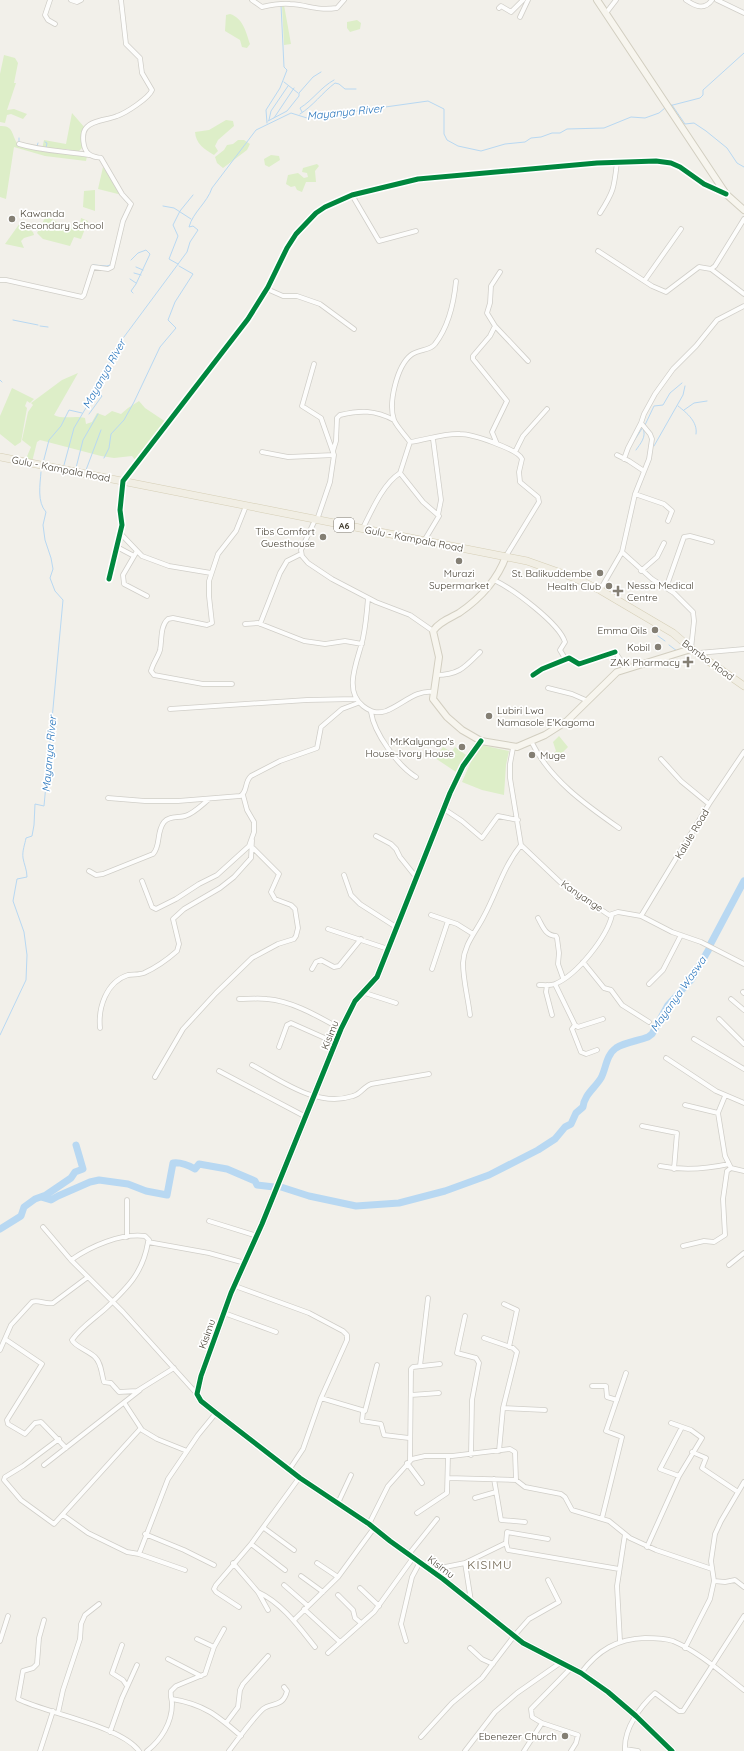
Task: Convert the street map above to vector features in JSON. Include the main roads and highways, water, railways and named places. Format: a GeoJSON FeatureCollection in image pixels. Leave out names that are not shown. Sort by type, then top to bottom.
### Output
{"type":"FeatureCollection","features":[{"type":"Feature","properties":{"kind":"main road","name":"Gulu - Kampala Road"},"geometry":{"type":"LineString","coordinates":[[0,457],[506,556],[553,570],[600,590],[673,633]]}},
{"type":"Feature","properties":{"kind":"main road","name":"Bombo Road"},"geometry":{"type":"LineString","coordinates":[[673,633],[693,650],[744,686]]}},
{"type":"Feature","properties":{"kind":"waterway"},"geometry":{"type":"LineString","coordinates":[[267,123],[266,110],[280,88],[287,70],[284,67],[281,5]]}},
{"type":"Feature","properties":{"kind":"waterway","name":"Mayanya River"},"geometry":{"type":"LineString","coordinates":[[669,106],[700,98],[703,95],[703,90],[744,53]]}},
{"type":"Feature","properties":{"kind":"waterway"},"geometry":{"type":"LineString","coordinates":[[268,121],[287,111],[299,96],[299,93],[313,77],[321,72]]}},
{"type":"Feature","properties":{"kind":"waterway"},"geometry":{"type":"LineString","coordinates":[[302,112],[300,108],[334,80]]}},
{"type":"Feature","properties":{"kind":"waterway"},"geometry":{"type":"LineString","coordinates":[[284,82],[298,93]]}},
{"type":"Feature","properties":{"kind":"waterway"},"geometry":{"type":"LineString","coordinates":[[300,114],[335,83],[339,84],[345,89],[356,89]]}},
{"type":"Feature","properties":{"kind":"waterway"},"geometry":{"type":"LineString","coordinates":[[269,120],[271,111],[288,86]]}},
{"type":"Feature","properties":{"kind":"waterway"},"geometry":{"type":"LineString","coordinates":[[274,118],[294,88]]}},
{"type":"Feature","properties":{"kind":"waterway","name":"Mayanya River"},"geometry":{"type":"LineString","coordinates":[[64,465],[74,428],[100,384],[105,367],[111,361],[118,345],[187,252],[190,242],[198,230],[193,226],[189,227],[191,222],[212,188],[256,130],[291,113],[307,118],[428,101],[444,109],[444,134],[447,140],[458,146],[481,151],[505,144],[525,142],[531,138],[541,137],[552,133],[560,133],[567,129],[604,128],[631,117],[645,118],[659,113],[665,108]]}},
{"type":"Feature","properties":{"kind":"waterway","name":"Mayanya River"},"geometry":{"type":"LineString","coordinates":[[672,105],[685,124],[694,123],[706,131],[727,148],[737,163],[744,167]]}},
{"type":"Feature","properties":{"kind":"waterway"},"geometry":{"type":"LineString","coordinates":[[19,138],[19,143]]}},
{"type":"Feature","properties":{"kind":"waterway"},"geometry":{"type":"LineString","coordinates":[[45,142],[47,143],[46,148]]}},
{"type":"Feature","properties":{"kind":"waterway"},"geometry":{"type":"LineString","coordinates":[[178,264],[169,259],[178,236],[173,225],[180,211],[193,195]]}},
{"type":"Feature","properties":{"kind":"waterway"},"geometry":{"type":"LineString","coordinates":[[163,206],[174,208],[191,219]]}},
{"type":"Feature","properties":{"kind":"waterway"},"geometry":{"type":"LineString","coordinates":[[131,260],[138,253],[146,250],[150,254],[136,284],[131,291],[133,293]]}},
{"type":"Feature","properties":{"kind":"waterway"},"geometry":{"type":"LineString","coordinates":[[93,265],[110,265]]}},
{"type":"Feature","properties":{"kind":"waterway"},"geometry":{"type":"LineString","coordinates":[[104,458],[109,448],[111,434],[124,420],[160,347],[176,328],[168,320],[175,302],[193,274],[179,266]]}},
{"type":"Feature","properties":{"kind":"waterway"},"geometry":{"type":"LineString","coordinates":[[136,267],[143,270]]}},
{"type":"Feature","properties":{"kind":"waterway"},"geometry":{"type":"LineString","coordinates":[[134,273],[141,275]]}},
{"type":"Feature","properties":{"kind":"waterway"},"geometry":{"type":"LineString","coordinates":[[130,279],[136,283]]}},
{"type":"Feature","properties":{"kind":"waterway"},"geometry":{"type":"LineString","coordinates":[[13,320],[38,325]]}},
{"type":"Feature","properties":{"kind":"waterway"},"geometry":{"type":"LineString","coordinates":[[40,326],[48,327]]}},
{"type":"Feature","properties":{"kind":"waterway"},"geometry":{"type":"LineString","coordinates":[[645,425],[654,406],[663,405],[670,393],[682,383]]}},
{"type":"Feature","properties":{"kind":"waterway"},"geometry":{"type":"LineString","coordinates":[[654,446],[683,395],[685,386]]}},
{"type":"Feature","properties":{"kind":"waterway"},"geometry":{"type":"LineString","coordinates":[[89,414],[102,396],[96,391]]}},
{"type":"Feature","properties":{"kind":"waterway"},"geometry":{"type":"LineString","coordinates":[[684,410],[694,403],[707,401]]}},
{"type":"Feature","properties":{"kind":"waterway"},"geometry":{"type":"LineString","coordinates":[[678,406],[694,422],[696,434]]}},
{"type":"Feature","properties":{"kind":"waterway","name":"Mayanya River"},"geometry":{"type":"LineString","coordinates":[[43,463],[49,440],[61,426],[69,410],[82,413]]}},
{"type":"Feature","properties":{"kind":"waterway"},"geometry":{"type":"LineString","coordinates":[[76,468],[83,440],[98,414]]}},
{"type":"Feature","properties":{"kind":"waterway"},"geometry":{"type":"LineString","coordinates":[[634,441],[643,427]]}},
{"type":"Feature","properties":{"kind":"waterway"},"geometry":{"type":"LineString","coordinates":[[636,450],[644,437],[643,428]]}},
{"type":"Feature","properties":{"kind":"waterway"},"geometry":{"type":"LineString","coordinates":[[86,470],[101,430]]}},
{"type":"Feature","properties":{"kind":"waterway","name":"Mayanya River"},"geometry":{"type":"LineString","coordinates":[[0,1035],[26,980],[27,955],[24,932],[13,901],[17,879],[27,877],[23,853],[26,838],[32,836],[35,804],[44,806],[63,600],[55,591],[50,578],[53,569],[45,540],[43,525],[46,512],[40,498],[41,472]]}},
{"type":"Feature","properties":{"kind":"waterway"},"geometry":{"type":"LineString","coordinates":[[658,636],[665,641]]}},
{"type":"Feature","properties":{"kind":"waterway"},"geometry":{"type":"LineString","coordinates":[[669,645],[677,651]]}},
{"type":"Feature","properties":{"kind":"waterway","name":"Mayanya Waswa"},"geometry":{"type":"LineString","coordinates":[[710,945],[744,881]]}},
{"type":"Feature","properties":{"kind":"waterway","name":"Mayanya Waswa"},"geometry":{"type":"LineString","coordinates":[[281,1187],[309,1196],[356,1206],[399,1203],[445,1191],[489,1175],[538,1150],[555,1139],[565,1127],[571,1124],[576,1113],[583,1107],[585,1099],[599,1082],[610,1054],[623,1044],[648,1037],[652,1034],[668,1005],[691,980],[709,949]]}},
{"type":"Feature","properties":{"kind":"waterway","name":"Mayanya River"},"geometry":{"type":"LineString","coordinates":[[0,1229],[21,1216],[24,1207],[35,1199],[46,1195],[71,1178],[75,1172],[83,1169],[76,1145]]}},
{"type":"Feature","properties":{"kind":"waterway","name":"Mayanya Waswa"},"geometry":{"type":"LineString","coordinates":[[41,1197],[51,1200],[90,1182],[99,1180],[128,1184],[146,1191],[167,1195],[173,1163],[184,1164],[195,1169],[199,1164],[227,1169],[255,1181],[257,1185],[274,1187]]}},
{"type":"Feature","properties":{"kind":"place","name":"Kawanda Secondary School"},"geometry":{"type":"Point","coordinates":[12,219]}},
{"type":"Feature","properties":{"kind":"place","name":"Tibs Comfort Guesthouse"},"geometry":{"type":"Point","coordinates":[323,537]}},
{"type":"Feature","properties":{"kind":"place","name":"Murazi Supermarket"},"geometry":{"type":"Point","coordinates":[459,561]}},
{"type":"Feature","properties":{"kind":"place","name":"St. Balikuddembe"},"geometry":{"type":"Point","coordinates":[600,573]}},
{"type":"Feature","properties":{"kind":"place","name":"Health Club"},"geometry":{"type":"Point","coordinates":[609,586]}},
{"type":"Feature","properties":{"kind":"place","name":"Nessa Medical Centre"},"geometry":{"type":"Point","coordinates":[618,591]}},
{"type":"Feature","properties":{"kind":"place","name":"Emma Oils"},"geometry":{"type":"Point","coordinates":[655,630]}},
{"type":"Feature","properties":{"kind":"place","name":"Kobil"},"geometry":{"type":"Point","coordinates":[658,647]}},
{"type":"Feature","properties":{"kind":"place","name":"ZAK Pharmacy"},"geometry":{"type":"Point","coordinates":[688,662]}},
{"type":"Feature","properties":{"kind":"place","name":"Lubiri Lwa Namasole E'Kagoma"},"geometry":{"type":"Point","coordinates":[489,716]}},
{"type":"Feature","properties":{"kind":"place","name":"Mr.Kalyango's House-Ivory House"},"geometry":{"type":"Point","coordinates":[462,747]}},
{"type":"Feature","properties":{"kind":"place","name":"Muge"},"geometry":{"type":"Point","coordinates":[532,755]}},
{"type":"Feature","properties":{"kind":"place","name":"Ebenezer Church"},"geometry":{"type":"Point","coordinates":[565,1736]}},
{"type":"Feature","properties":{"kind":"district","name":"KISIMU"},"geometry":{"type":"Point","coordinates":[490,1564]}}]}
